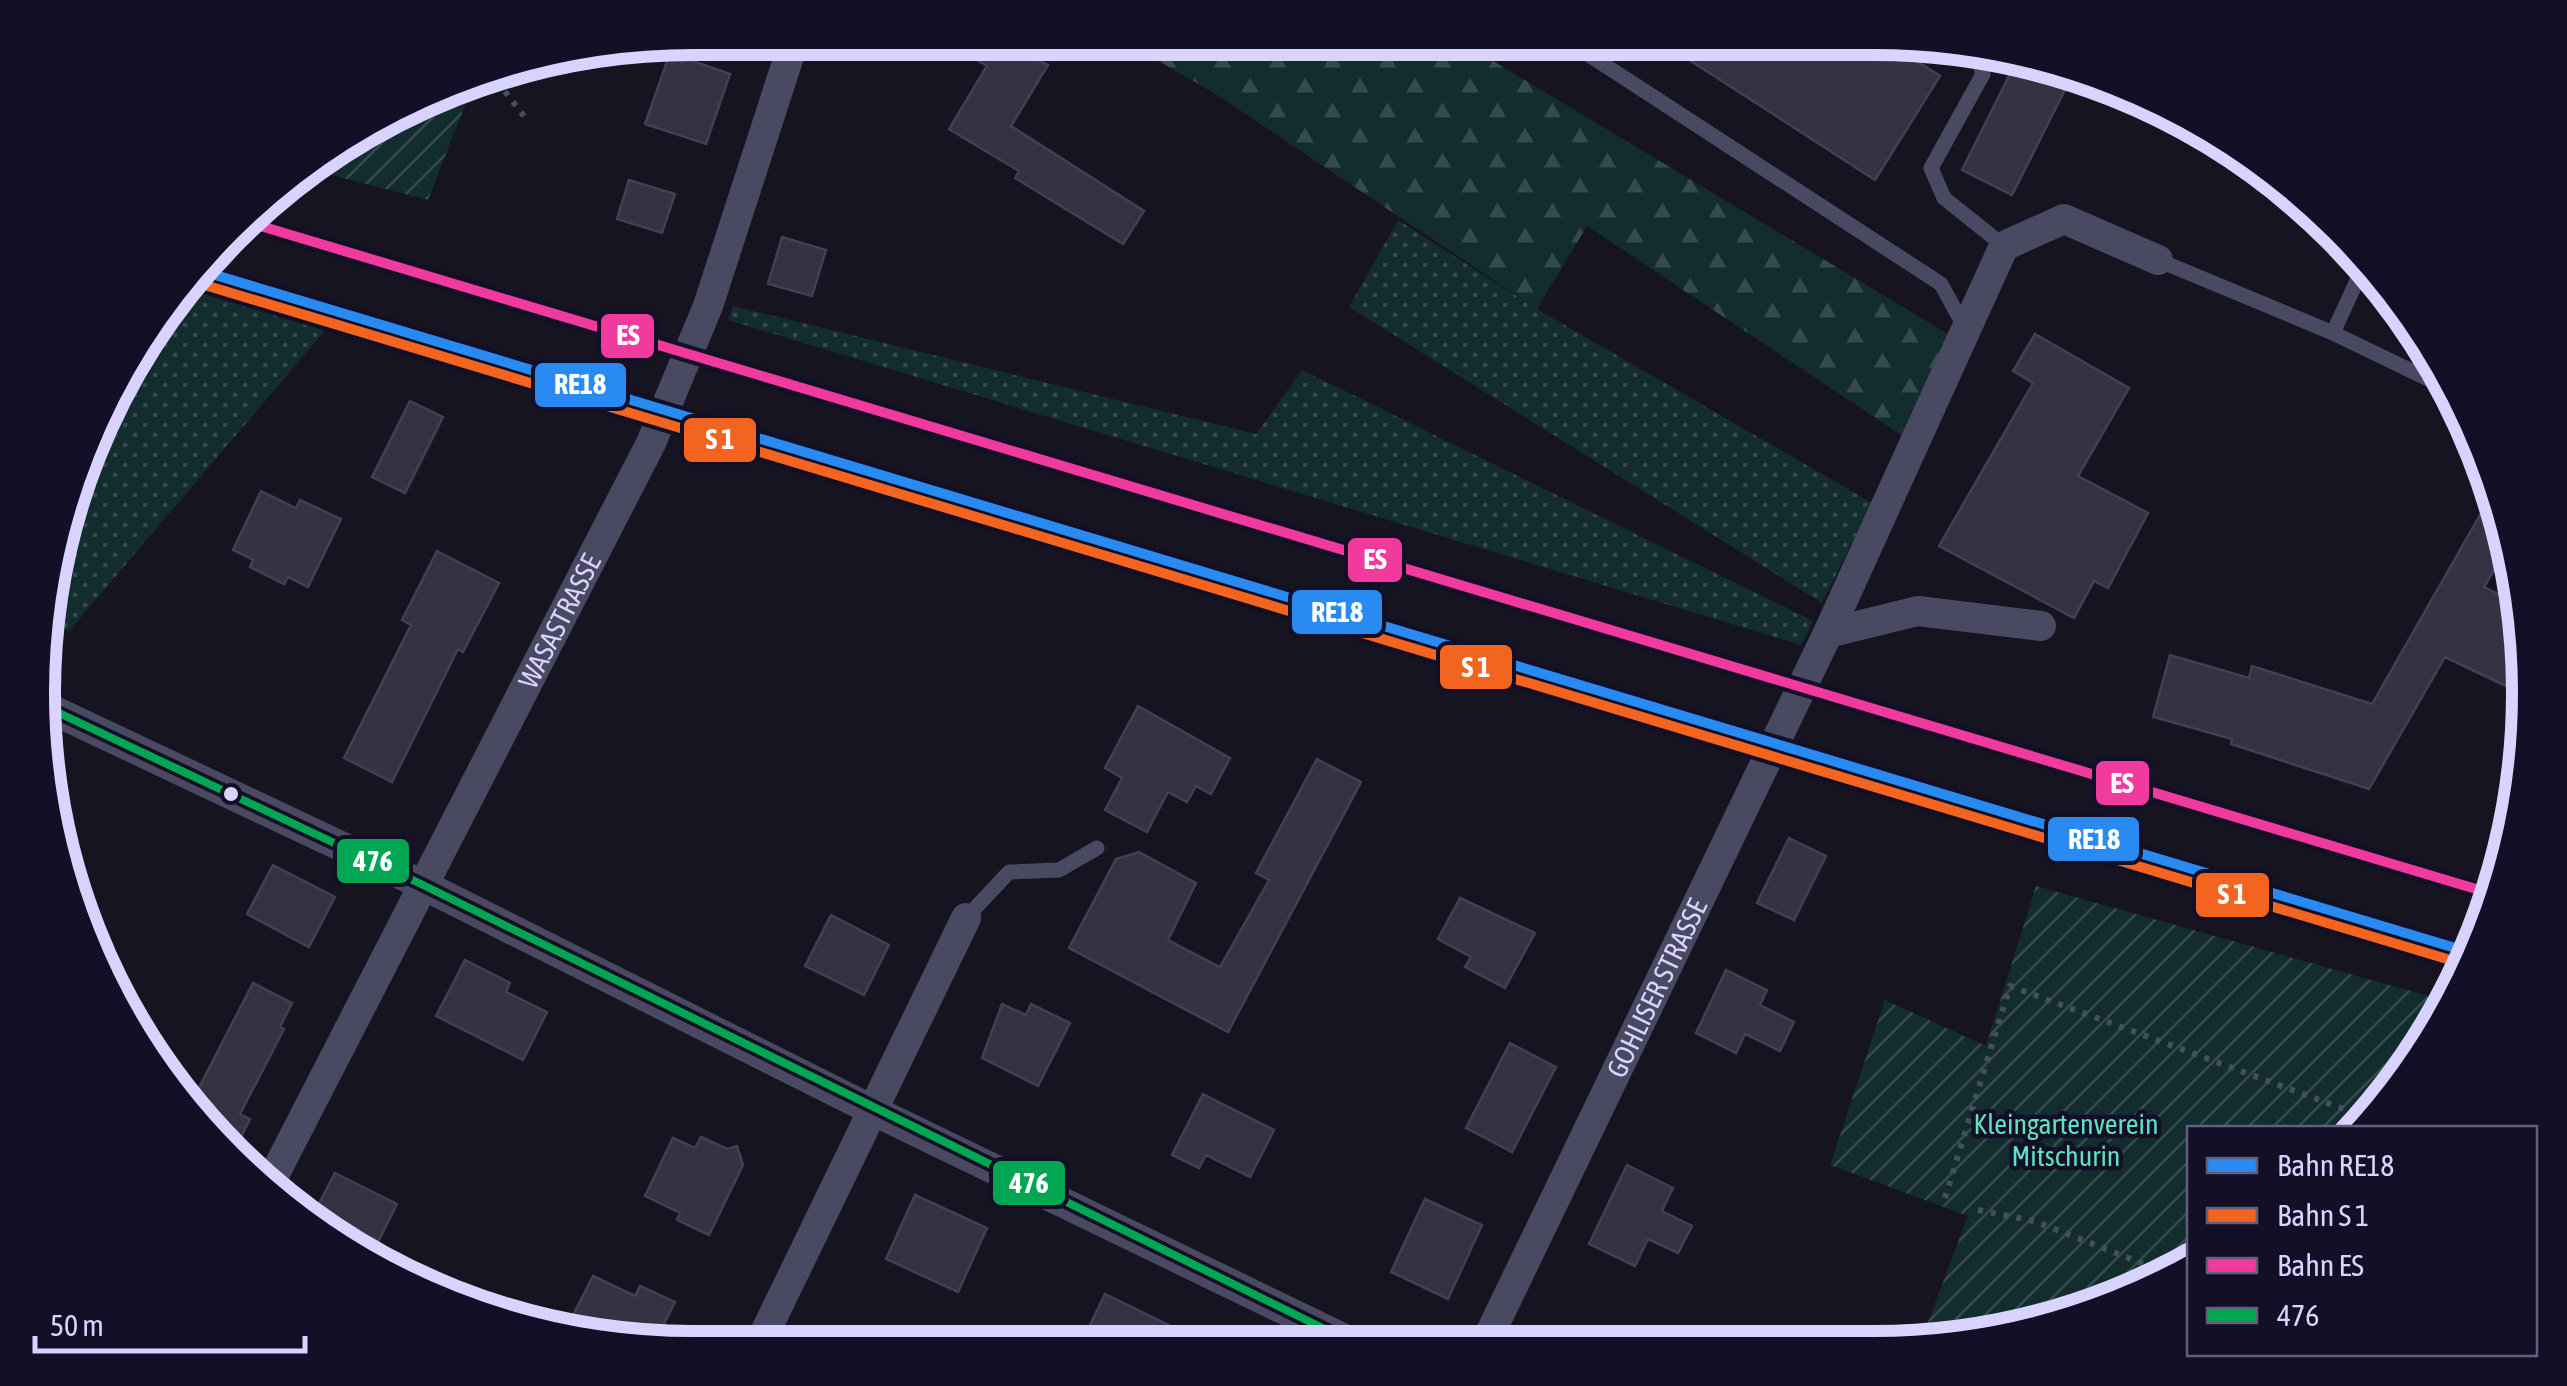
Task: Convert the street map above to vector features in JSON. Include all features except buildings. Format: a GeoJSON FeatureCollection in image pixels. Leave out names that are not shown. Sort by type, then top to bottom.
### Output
{"type":"FeatureCollection","features":[{"type":"Feature","properties":{"kind":"street","name":"WASASTRASSE"},"geometry":{"type":"LineString","coordinates":[[274,1174],[651,443],[708,306],[789,55]]}},
{"type":"Feature","properties":{"kind":"street"},"geometry":{"type":"LineString","coordinates":[[2004,246],[2064,219],[2158,260]]}},
{"type":"Feature","properties":{"kind":"street","name":"GOHLISER STRASSE"},"geometry":{"type":"LineString","coordinates":[[1490,1331],[1828,633],[2004,246]]}},
{"type":"Feature","properties":{"kind":"street"},"geometry":{"type":"LineString","coordinates":[[1828,633],[1918,611],[2041,626]]}},
{"type":"Feature","properties":{"kind":"street"},"geometry":{"type":"LineString","coordinates":[[55,711],[421,884],[874,1111],[1328,1331]]}},
{"type":"Feature","properties":{"kind":"street"},"geometry":{"type":"LineString","coordinates":[[766,1331],[966,918]]}},
{"type":"Feature","properties":{"kind":"lane"},"geometry":{"type":"LineString","coordinates":[[1589,55],[1941,284],[1966,331]]}},
{"type":"Feature","properties":{"kind":"lane"},"geometry":{"type":"LineString","coordinates":[[1979,64],[1982,74],[1931,168],[1944,198],[2004,246]]}},
{"type":"Feature","properties":{"kind":"lane"},"geometry":{"type":"LineString","coordinates":[[2158,260],[2334,333],[2430,380]]}},
{"type":"Feature","properties":{"kind":"lane"},"geometry":{"type":"LineString","coordinates":[[2334,333],[2358,278]]}},
{"type":"Feature","properties":{"kind":"lane"},"geometry":{"type":"LineString","coordinates":[[966,918],[1009,872],[1059,870],[1097,848]]}},
{"type":"Feature","properties":{"kind":"path"},"geometry":{"type":"LineString","coordinates":[[500,85],[524,116]]}},
{"type":"Feature","properties":{"kind":"path"},"geometry":{"type":"LineString","coordinates":[[1945,1198],[2010,986],[2355,1113]]}},
{"type":"Feature","properties":{"kind":"path"},"geometry":{"type":"LineString","coordinates":[[1978,1210],[2034,1221],[2152,1267]]}},
{"type":"Feature","properties":{"kind":"green space"},"geometry":{"type":"Polygon","coordinates":[[[1148,55],[1483,55],[1948,334],[1904,437],[1587,226],[1537,309],[1214,93],[1148,55]]]}},
{"type":"Feature","properties":{"kind":"green space"},"geometry":{"type":"Polygon","coordinates":[[[468,97],[428,200],[324,173],[374,140],[468,97]]]}},
{"type":"Feature","properties":{"kind":"green space"},"geometry":{"type":"Polygon","coordinates":[[[1398,220],[1537,309],[1872,503],[1822,603],[1349,307],[1398,220]]]}},
{"type":"Feature","properties":{"kind":"green space"},"geometry":{"type":"Polygon","coordinates":[[[199,290],[329,326],[69,631],[58,627],[60,610],[89,488],[140,374],[199,290]]]}},
{"type":"Feature","properties":{"kind":"green space"},"geometry":{"type":"Polygon","coordinates":[[[733,306],[1256,434],[1302,370],[1813,621],[1801,645],[728,320],[733,306]]]}},
{"type":"Feature","properties":{"kind":"green space","name":"Kleingartenverein Mitschurin"},"geometry":{"type":"Polygon","coordinates":[[[2036,886],[2434,998],[2380,1081],[2342,1126],[2187,1126],[2187,1249],[2079,1297],[1998,1319],[1925,1329],[1968,1216],[1830,1165],[1885,1000],[1986,1046],[2036,886]]]}},
{"type":"Feature","properties":{"kind":"rail line","name":"ES"},"geometry":{"type":"LineString","coordinates":[[259,226],[2480,890]]}},
{"type":"Feature","properties":{"kind":"rail line","name":"RE18"},"geometry":{"type":"LineString","coordinates":[[212,274],[2458,949]]}},
{"type":"Feature","properties":{"kind":"transit line"},"geometry":{"type":"LineString","coordinates":[[203,285],[2452,961]]}},
{"type":"Feature","properties":{"kind":"transit line","name":"476"},"geometry":{"type":"LineString","coordinates":[[55,711],[421,884],[1329,1331]]}}]}
